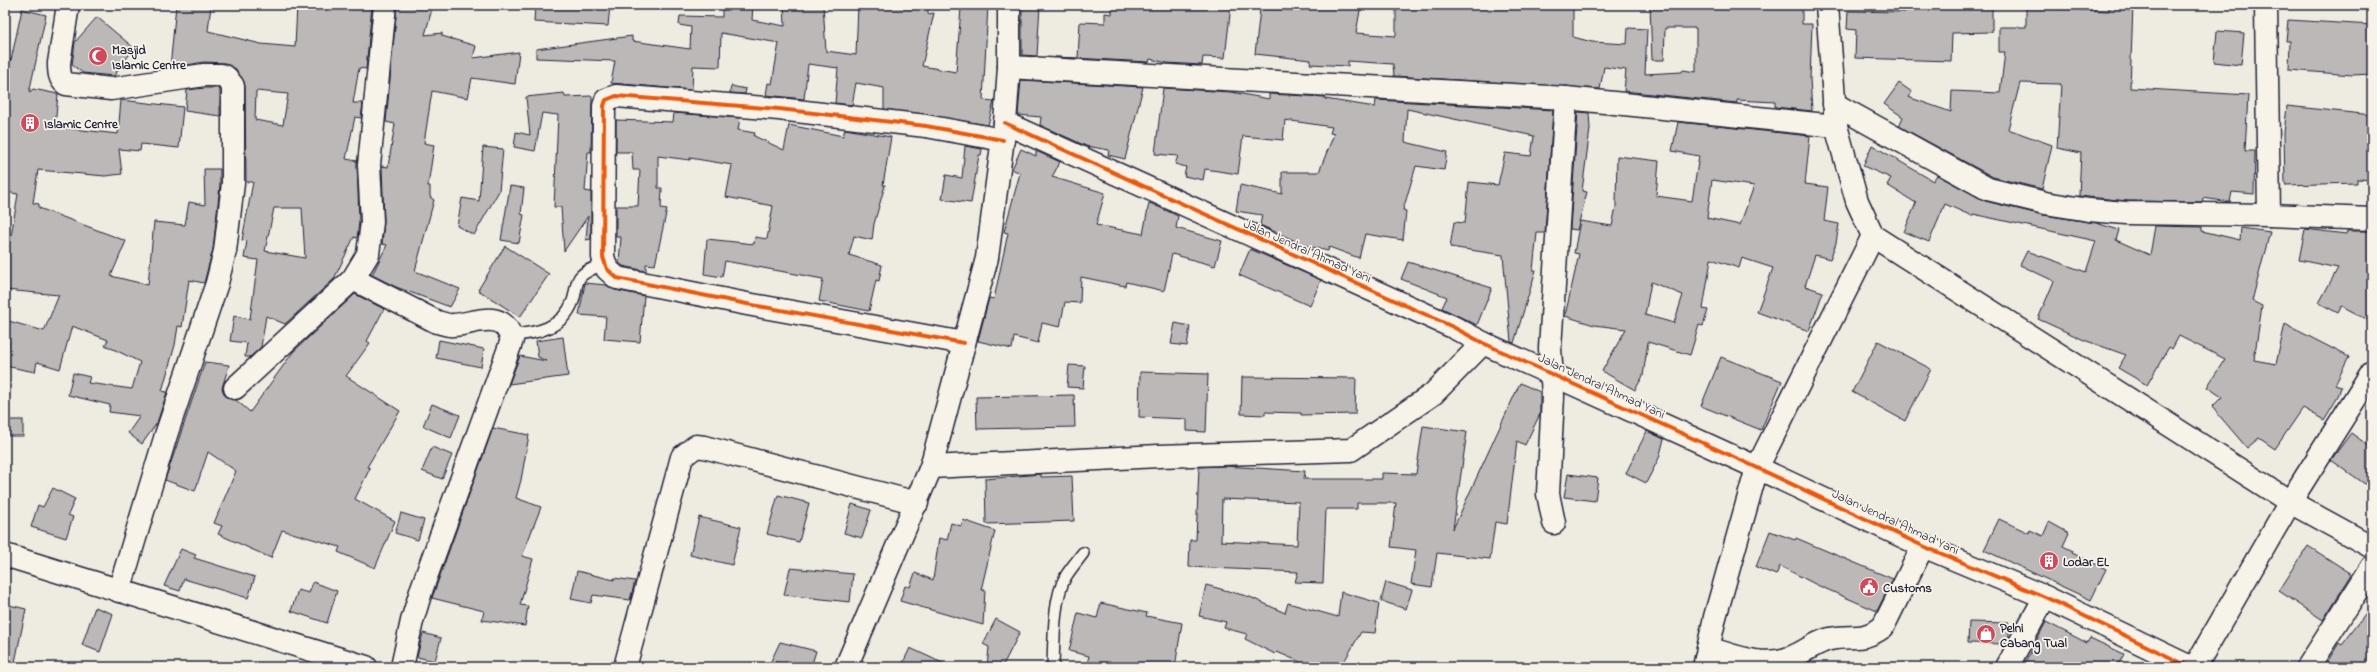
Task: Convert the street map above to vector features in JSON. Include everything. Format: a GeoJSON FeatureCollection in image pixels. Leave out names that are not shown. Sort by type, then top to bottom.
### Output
{"type":"FeatureCollection","features":[{"type":"Feature","properties":{"kind":"main road"},"geometry":{"type":"LineString","coordinates":[[68,5],[59,63],[61,77],[66,84],[111,89],[197,76],[221,75],[226,77],[233,86],[233,183],[225,251],[217,283],[166,435],[119,591]]}},
{"type":"Feature","properties":{"kind":"main road"},"geometry":{"type":"LineString","coordinates":[[235,388],[353,279],[368,254],[371,240],[372,222],[370,165],[385,5]]}},
{"type":"Feature","properties":{"kind":"main road"},"geometry":{"type":"LineString","coordinates":[[846,667],[917,504],[931,467],[987,258],[1004,132],[1009,67],[1009,5]]}},
{"type":"Feature","properties":{"kind":"main road"},"geometry":{"type":"LineString","coordinates":[[1827,5],[1836,126],[1857,201],[1873,236],[2290,502],[2372,547]]}},
{"type":"Feature","properties":{"kind":"main road"},"geometry":{"type":"LineString","coordinates":[[2266,5],[2269,215]]}},
{"type":"Feature","properties":{"kind":"main road"},"geometry":{"type":"LineString","coordinates":[[1009,67],[1566,98],[1836,126]]}},
{"type":"Feature","properties":{"kind":"main road","name":"Jalan Jendral Ahmad Yani"},"geometry":{"type":"LineString","coordinates":[[604,264],[604,106],[610,97],[616,96],[772,109],[926,126],[1004,132],[1453,326],[1483,343],[1551,372],[1923,546],[2045,597],[2190,667]]}},
{"type":"Feature","properties":{"kind":"main road"},"geometry":{"type":"LineString","coordinates":[[1554,523],[1548,494],[1552,396],[1550,348],[1566,98]]}},
{"type":"Feature","properties":{"kind":"main road"},"geometry":{"type":"LineString","coordinates":[[1834,104],[1988,189],[2046,203],[2089,210],[2126,213],[2269,215],[2372,219]]}},
{"type":"Feature","properties":{"kind":"main road"},"geometry":{"type":"LineString","coordinates":[[1873,236],[1758,468],[1706,657],[1779,662],[1831,639],[1857,639],[1871,635],[1883,627],[1923,546]]}},
{"type":"Feature","properties":{"kind":"main road"},"geometry":{"type":"LineString","coordinates":[[604,264],[610,274],[617,278],[747,304],[964,343]]}},
{"type":"Feature","properties":{"kind":"main road"},"geometry":{"type":"LineString","coordinates":[[353,279],[438,322],[451,326],[481,319],[493,320],[504,324],[512,340],[422,588],[412,620],[402,667]]}},
{"type":"Feature","properties":{"kind":"main road"},"geometry":{"type":"LineString","coordinates":[[931,467],[1151,456],[1351,450],[1433,394],[1483,343]]}},
{"type":"Feature","properties":{"kind":"main road"},"geometry":{"type":"LineString","coordinates":[[2194,667],[2290,502],[2372,372]]}},
{"type":"Feature","properties":{"kind":"main road"},"geometry":{"type":"LineString","coordinates":[[625,667],[682,457],[696,446],[704,446],[917,504]]}},
{"type":"Feature","properties":{"kind":"main road"},"geometry":{"type":"LineString","coordinates":[[5,554],[119,591],[366,667]]}},
{"type":"Feature","properties":{"kind":"main road"},"geometry":{"type":"LineString","coordinates":[[2308,667],[2372,567]]}},
{"type":"Feature","properties":{"kind":"main road"},"geometry":{"type":"LineString","coordinates":[[2007,667],[2045,597]]}},
{"type":"Feature","properties":{"kind":"lane"},"geometry":{"type":"LineString","coordinates":[[510,335],[534,334],[558,322],[570,310],[580,277],[589,270],[604,264]]}},
{"type":"Feature","properties":{"kind":"lane"},"geometry":{"type":"LineString","coordinates":[[1053,667],[1056,614],[1060,595],[1065,577],[1083,553]]}},
{"type":"Feature","properties":{"kind":"building"},"geometry":{"type":"Polygon","coordinates":[[[176,5],[211,5],[208,31],[261,44],[295,47],[297,5],[372,5],[366,69],[359,68],[353,103],[363,103],[361,118],[355,117],[346,159],[357,161],[359,222],[357,238],[354,237],[334,279],[285,324],[266,316],[261,347],[250,357],[245,357],[247,343],[230,341],[234,316],[250,319],[258,260],[244,258],[247,241],[242,240],[253,182],[246,182],[245,86],[236,69],[225,63],[204,62],[170,68],[176,5]],[[256,91],[255,120],[283,125],[288,94],[256,91]],[[274,208],[265,251],[305,258],[302,208],[274,208]]]}},
{"type":"Feature","properties":{"kind":"building"},"geometry":{"type":"Polygon","coordinates":[[[397,5],[433,5],[425,35],[442,33],[442,36],[476,46],[473,58],[519,52],[515,84],[472,78],[468,98],[432,91],[424,143],[434,145],[428,186],[430,186],[430,197],[434,200],[415,271],[460,289],[450,307],[396,287],[372,275],[387,245],[382,244],[384,221],[382,166],[388,167],[395,124],[386,122],[397,5]]]}},
{"type":"Feature","properties":{"kind":"building"},"geometry":{"type":"Polygon","coordinates":[[[535,5],[610,5],[608,26],[534,22],[535,5]]]}},
{"type":"Feature","properties":{"kind":"building"},"geometry":{"type":"Polygon","coordinates":[[[722,5],[753,5],[752,20],[785,26],[784,5],[823,5],[826,51],[856,55],[858,5],[928,5],[928,14],[934,13],[922,66],[956,72],[961,8],[965,5],[988,5],[983,100],[994,101],[988,125],[884,109],[884,88],[856,83],[852,105],[835,103],[838,68],[808,64],[804,99],[766,95],[768,83],[772,84],[779,43],[721,33],[720,67],[693,66],[692,90],[611,83],[615,61],[536,58],[536,49],[632,36],[632,41],[690,49],[691,27],[679,25],[680,16],[722,17],[722,5]]]}},
{"type":"Feature","properties":{"kind":"building"},"geometry":{"type":"Polygon","coordinates":[[[1022,5],[1040,5],[1037,56],[1022,55],[1022,5]]]}},
{"type":"Feature","properties":{"kind":"building"},"geometry":{"type":"Polygon","coordinates":[[[1112,5],[1231,5],[1225,58],[1203,57],[1202,65],[1167,63],[1150,59],[1149,62],[1055,57],[1078,58],[1080,22],[1105,23],[1105,13],[1112,14],[1112,5]]]}},
{"type":"Feature","properties":{"kind":"building"},"geometry":{"type":"Polygon","coordinates":[[[1295,5],[1361,5],[1356,33],[1396,36],[1396,8],[1420,8],[1421,6],[1451,9],[1451,5],[1573,5],[1573,37],[1592,42],[1627,44],[1628,28],[1647,29],[1645,74],[1682,72],[1683,70],[1696,72],[1696,28],[1665,28],[1664,60],[1652,60],[1650,5],[1802,5],[1802,24],[1812,24],[1810,79],[1812,111],[1775,107],[1775,102],[1737,100],[1737,103],[1624,91],[1626,70],[1604,67],[1600,89],[1394,76],[1393,64],[1348,61],[1348,66],[1310,64],[1311,60],[1255,54],[1260,9],[1295,10],[1295,5]]]}},
{"type":"Feature","properties":{"kind":"building"},"geometry":{"type":"Polygon","coordinates":[[[1905,5],[1975,8],[1975,5],[1992,5],[1992,32],[1952,33],[1951,61],[1855,58],[1856,30],[1847,29],[1848,11],[1905,12],[1905,5]]]}},
{"type":"Feature","properties":{"kind":"building"},"geometry":{"type":"Polygon","coordinates":[[[2026,5],[2041,5],[2041,8],[2109,11],[2109,5],[2133,5],[2130,88],[2248,95],[2245,151],[2255,151],[2254,194],[2232,192],[2230,202],[2203,198],[2202,202],[2127,201],[2079,196],[2081,153],[2057,148],[2061,84],[2020,83],[2008,129],[2052,145],[2042,189],[1993,177],[1899,126],[1903,117],[1884,104],[1899,83],[1912,92],[1908,97],[1951,112],[1952,91],[2000,93],[2005,52],[1999,52],[1999,27],[2026,27],[2026,5]]]}},
{"type":"Feature","properties":{"kind":"building"},"geometry":{"type":"Polygon","coordinates":[[[22,9],[46,15],[29,93],[33,89],[58,94],[55,127],[118,134],[121,100],[183,107],[179,148],[141,144],[140,151],[119,149],[122,174],[105,176],[38,170],[33,203],[39,204],[39,208],[126,241],[111,276],[148,285],[154,222],[185,225],[189,202],[205,205],[204,169],[220,169],[220,185],[213,249],[204,283],[189,280],[182,327],[178,326],[175,345],[162,391],[167,392],[157,423],[142,444],[128,433],[140,416],[109,412],[110,405],[68,395],[73,373],[90,377],[88,383],[132,389],[140,362],[105,345],[108,340],[72,326],[60,369],[37,362],[35,372],[5,366],[9,342],[5,341],[5,320],[44,331],[59,295],[5,290],[5,235],[11,236],[18,194],[5,192],[5,59],[11,60],[22,9]]]}},
{"type":"Feature","properties":{"kind":"building","name":"Masjid Islamic Centre"},"geometry":{"type":"Polygon","coordinates":[[[97,17],[134,48],[114,76],[83,73],[72,65],[75,42],[97,17]]]}},
{"type":"Feature","properties":{"kind":"building"},"geometry":{"type":"Polygon","coordinates":[[[2288,20],[2372,25],[2372,74],[2352,75],[2289,70],[2290,41],[2286,41],[2288,20]]]}},
{"type":"Feature","properties":{"kind":"building"},"geometry":{"type":"Polygon","coordinates":[[[2217,31],[2244,33],[2241,65],[2214,62],[2217,31]]]}},
{"type":"Feature","properties":{"kind":"building"},"geometry":{"type":"Polygon","coordinates":[[[1021,80],[1143,87],[1125,159],[1108,155],[1109,150],[1086,146],[1040,125],[1041,117],[1018,115],[1021,80]]]}},
{"type":"Feature","properties":{"kind":"building"},"geometry":{"type":"Polygon","coordinates":[[[731,86],[746,89],[745,94],[730,93],[731,86]]]}},
{"type":"Feature","properties":{"kind":"building"},"geometry":{"type":"Polygon","coordinates":[[[218,88],[220,90],[220,116],[185,111],[187,90],[218,88]]]}},
{"type":"Feature","properties":{"kind":"building"},"geometry":{"type":"Polygon","coordinates":[[[1163,88],[1231,92],[1269,99],[1269,94],[1325,97],[1325,99],[1375,107],[1376,100],[1553,110],[1545,233],[1537,233],[1533,270],[1536,270],[1514,343],[1511,342],[1503,255],[1450,247],[1454,222],[1465,223],[1469,182],[1498,185],[1505,153],[1531,156],[1534,136],[1407,109],[1405,142],[1447,152],[1444,170],[1416,166],[1403,210],[1406,211],[1403,240],[1365,234],[1359,258],[1329,247],[1328,251],[1304,245],[1260,225],[1262,215],[1236,211],[1240,185],[1282,194],[1282,172],[1319,172],[1334,134],[1330,133],[1332,127],[1285,120],[1283,140],[1243,136],[1238,174],[1205,169],[1203,180],[1184,176],[1186,167],[1175,164],[1178,156],[1155,154],[1163,88]]]}},
{"type":"Feature","properties":{"kind":"building"},"geometry":{"type":"Polygon","coordinates":[[[564,93],[565,97],[592,96],[592,101],[591,152],[588,152],[585,191],[591,192],[591,239],[586,240],[588,216],[564,251],[561,207],[554,207],[558,115],[542,113],[535,151],[514,147],[516,132],[530,135],[526,97],[564,93]]]}},
{"type":"Feature","properties":{"kind":"building"},"geometry":{"type":"Polygon","coordinates":[[[2287,106],[2372,115],[2372,180],[2357,179],[2357,183],[2285,185],[2284,133],[2287,106]]]}},
{"type":"Feature","properties":{"kind":"building"},"geometry":{"type":"Polygon","coordinates":[[[1578,112],[1589,113],[1590,129],[1582,191],[1587,192],[1577,230],[1570,229],[1578,112]]]}},
{"type":"Feature","properties":{"kind":"building"},"geometry":{"type":"Polygon","coordinates":[[[674,113],[740,118],[738,130],[755,133],[754,136],[784,150],[789,125],[843,136],[845,129],[891,137],[883,185],[885,185],[874,224],[872,240],[854,236],[849,255],[882,265],[879,281],[876,280],[869,311],[819,301],[823,279],[725,261],[722,277],[704,274],[707,239],[754,244],[755,237],[767,239],[773,206],[726,197],[732,165],[690,158],[690,160],[658,156],[658,188],[662,188],[661,208],[667,209],[655,265],[646,264],[646,271],[623,266],[619,263],[621,237],[616,237],[616,206],[638,206],[640,170],[633,170],[632,152],[616,152],[616,120],[673,122],[674,113]]]}},
{"type":"Feature","properties":{"kind":"building"},"geometry":{"type":"Polygon","coordinates":[[[1678,122],[1810,136],[1805,184],[1828,187],[1824,221],[1839,224],[1836,243],[1830,259],[1815,255],[1805,286],[1823,292],[1809,331],[1757,312],[1773,268],[1742,258],[1739,268],[1711,259],[1703,309],[1708,310],[1703,326],[1699,325],[1690,355],[1648,342],[1643,376],[1635,390],[1602,371],[1626,329],[1594,325],[1565,316],[1579,254],[1574,253],[1580,221],[1612,226],[1616,207],[1617,156],[1659,161],[1656,196],[1692,201],[1699,156],[1672,151],[1678,122]],[[1712,180],[1707,218],[1740,225],[1754,186],[1712,180]],[[1651,282],[1645,315],[1674,323],[1683,295],[1651,282]]]}},
{"type":"Feature","properties":{"kind":"building"},"geometry":{"type":"Polygon","coordinates":[[[1872,145],[1933,181],[1937,175],[1985,201],[2043,215],[2096,223],[2119,230],[2116,240],[2150,255],[2155,226],[2202,227],[2202,231],[2240,240],[2241,228],[2270,232],[2252,301],[2262,306],[2254,360],[2276,364],[2285,324],[2349,357],[2335,385],[2341,387],[2338,397],[2324,420],[2303,408],[2275,449],[2259,438],[2247,448],[2212,407],[2222,397],[2207,387],[2225,359],[2179,336],[2172,349],[2169,347],[2147,385],[2118,368],[2126,355],[2084,340],[2038,319],[2054,281],[2020,265],[2027,251],[2086,272],[2096,241],[1973,214],[1972,216],[1945,204],[1929,242],[1904,232],[1916,203],[1887,185],[1891,178],[1863,166],[1872,145]]]}},
{"type":"Feature","properties":{"kind":"building"},"geometry":{"type":"Polygon","coordinates":[[[965,146],[982,149],[981,155],[979,155],[971,203],[942,199],[946,175],[962,178],[965,146]]]}},
{"type":"Feature","properties":{"kind":"building"},"geometry":{"type":"Polygon","coordinates":[[[483,147],[503,149],[499,191],[474,235],[457,226],[462,198],[479,201],[483,147]]]}},
{"type":"Feature","properties":{"kind":"building"},"geometry":{"type":"Polygon","coordinates":[[[1021,149],[1036,156],[1036,151],[1060,162],[1052,177],[1105,193],[1096,225],[1143,234],[1149,203],[1152,204],[1178,216],[1176,228],[1222,241],[1215,266],[1172,254],[1164,291],[1126,282],[1125,286],[1081,277],[1080,303],[1065,302],[1060,327],[1042,323],[1038,343],[1014,337],[1012,349],[978,341],[989,298],[994,299],[1008,233],[1004,232],[1020,173],[1012,169],[1021,149]]]}},
{"type":"Feature","properties":{"kind":"building"},"geometry":{"type":"Polygon","coordinates":[[[510,186],[524,188],[521,214],[524,215],[519,243],[501,240],[510,186]]]}},
{"type":"Feature","properties":{"kind":"building"},"geometry":{"type":"Polygon","coordinates":[[[2305,229],[2346,234],[2347,231],[2372,231],[2372,322],[2342,306],[2338,313],[2319,303],[2338,268],[2299,260],[2305,229]]]}},
{"type":"Feature","properties":{"kind":"building"},"geometry":{"type":"Polygon","coordinates":[[[505,246],[549,274],[520,317],[478,290],[505,246]]]}},
{"type":"Feature","properties":{"kind":"building"},"geometry":{"type":"Polygon","coordinates":[[[1250,249],[1321,280],[1310,306],[1239,275],[1250,249]]]}},
{"type":"Feature","properties":{"kind":"building"},"geometry":{"type":"Polygon","coordinates":[[[1408,262],[1492,288],[1477,325],[1442,308],[1447,297],[1401,279],[1408,262]]]}},
{"type":"Feature","properties":{"kind":"building"},"geometry":{"type":"Polygon","coordinates":[[[585,283],[606,285],[615,290],[644,296],[640,342],[604,339],[606,317],[579,315],[585,283]]]}},
{"type":"Feature","properties":{"kind":"building"},"geometry":{"type":"Polygon","coordinates":[[[355,294],[384,309],[367,341],[370,343],[346,376],[400,411],[367,467],[370,468],[355,499],[395,521],[375,568],[338,552],[340,547],[282,530],[271,558],[218,534],[222,526],[214,523],[236,471],[208,452],[195,491],[165,480],[205,362],[229,365],[222,388],[223,391],[226,397],[236,400],[250,412],[293,352],[355,294]]]}},
{"type":"Feature","properties":{"kind":"building"},"geometry":{"type":"Polygon","coordinates":[[[1175,323],[1190,326],[1187,346],[1171,344],[1175,323]]]}},
{"type":"Feature","properties":{"kind":"building"},"geometry":{"type":"Polygon","coordinates":[[[563,337],[568,376],[509,384],[520,356],[546,361],[538,357],[536,341],[563,337]]]}},
{"type":"Feature","properties":{"kind":"building"},"geometry":{"type":"Polygon","coordinates":[[[439,340],[484,349],[481,367],[436,358],[439,340]]]}},
{"type":"Feature","properties":{"kind":"building"},"geometry":{"type":"Polygon","coordinates":[[[1878,341],[1931,369],[1905,421],[1852,392],[1878,341]]]}},
{"type":"Feature","properties":{"kind":"building"},"geometry":{"type":"Polygon","coordinates":[[[1721,357],[1782,381],[1761,430],[1701,406],[1721,357]]]}},
{"type":"Feature","properties":{"kind":"building"},"geometry":{"type":"Polygon","coordinates":[[[1069,365],[1085,366],[1083,388],[1067,387],[1069,365]]]}},
{"type":"Feature","properties":{"kind":"building"},"geometry":{"type":"Polygon","coordinates":[[[1140,372],[1208,374],[1206,432],[1187,431],[1187,419],[1139,417],[1140,372]]]}},
{"type":"Feature","properties":{"kind":"building"},"geometry":{"type":"Polygon","coordinates":[[[1242,377],[1356,378],[1355,414],[1301,415],[1301,413],[1265,412],[1265,415],[1241,414],[1242,377]]]}},
{"type":"Feature","properties":{"kind":"building"},"geometry":{"type":"Polygon","coordinates":[[[1520,383],[1540,392],[1540,414],[1525,445],[1517,441],[1507,524],[1495,522],[1490,559],[1437,553],[1432,587],[1411,584],[1416,550],[1391,547],[1396,503],[1357,503],[1357,509],[1326,509],[1323,583],[1295,582],[1298,572],[1189,567],[1190,540],[1196,540],[1199,467],[1224,466],[1305,471],[1304,479],[1382,479],[1382,473],[1416,474],[1423,426],[1467,432],[1453,529],[1520,383]],[[1222,499],[1221,541],[1297,545],[1299,502],[1222,499]]]}},
{"type":"Feature","properties":{"kind":"building"},"geometry":{"type":"Polygon","coordinates":[[[1074,395],[1075,427],[977,429],[976,397],[1074,395]]]}},
{"type":"Feature","properties":{"kind":"building"},"geometry":{"type":"Polygon","coordinates":[[[432,404],[460,415],[451,438],[423,426],[432,404]]]}},
{"type":"Feature","properties":{"kind":"building"},"geometry":{"type":"Polygon","coordinates":[[[5,420],[23,420],[23,436],[5,436],[5,420]]]}},
{"type":"Feature","properties":{"kind":"building"},"geometry":{"type":"Polygon","coordinates":[[[493,428],[529,435],[521,480],[516,498],[541,507],[522,556],[533,559],[520,605],[528,606],[525,626],[482,620],[484,611],[432,598],[493,428]]]}},
{"type":"Feature","properties":{"kind":"building"},"geometry":{"type":"Polygon","coordinates":[[[1647,431],[1664,439],[1659,458],[1646,483],[1626,473],[1647,431]]]}},
{"type":"Feature","properties":{"kind":"building"},"geometry":{"type":"Polygon","coordinates":[[[2351,433],[2372,448],[2372,489],[2331,460],[2351,433]]]}},
{"type":"Feature","properties":{"kind":"building"},"geometry":{"type":"Polygon","coordinates":[[[432,447],[452,455],[442,479],[422,471],[432,447]]]}},
{"type":"Feature","properties":{"kind":"building"},"geometry":{"type":"Polygon","coordinates":[[[1041,474],[1041,477],[1072,476],[1074,521],[986,524],[985,479],[1041,474]]]}},
{"type":"Feature","properties":{"kind":"building"},"geometry":{"type":"Polygon","coordinates":[[[1568,474],[1598,478],[1595,501],[1564,497],[1568,474]]]}},
{"type":"Feature","properties":{"kind":"building"},"geometry":{"type":"Polygon","coordinates":[[[53,488],[75,499],[68,515],[73,517],[66,538],[31,527],[38,505],[43,507],[53,488]]]}},
{"type":"Feature","properties":{"kind":"building"},"geometry":{"type":"Polygon","coordinates":[[[778,495],[809,503],[799,542],[767,534],[778,495]]]}},
{"type":"Feature","properties":{"kind":"building"},"geometry":{"type":"Polygon","coordinates":[[[852,504],[871,510],[862,538],[844,533],[852,504]]]}},
{"type":"Feature","properties":{"kind":"building"},"geometry":{"type":"Polygon","coordinates":[[[401,513],[424,520],[418,540],[395,533],[401,513]]]}},
{"type":"Feature","properties":{"kind":"building"},"geometry":{"type":"Polygon","coordinates":[[[699,517],[741,527],[732,565],[690,555],[699,517]]]}},
{"type":"Feature","properties":{"kind":"building","name":"Lodar EL"},"geometry":{"type":"Polygon","coordinates":[[[1999,519],[2029,533],[2030,530],[2043,536],[2049,522],[2069,533],[2063,546],[2073,551],[2072,553],[2106,569],[2091,600],[1984,550],[1999,519]]]}},
{"type":"Feature","properties":{"kind":"building"},"geometry":{"type":"Polygon","coordinates":[[[963,520],[995,531],[981,590],[985,590],[983,625],[900,601],[905,586],[910,587],[915,573],[933,580],[939,538],[947,540],[951,523],[961,526],[963,520]]]}},
{"type":"Feature","properties":{"kind":"building"},"geometry":{"type":"Polygon","coordinates":[[[1770,531],[1795,540],[1796,538],[1893,579],[1877,611],[1817,585],[1780,566],[1776,575],[1756,567],[1770,531]]]}},
{"type":"Feature","properties":{"kind":"building"},"geometry":{"type":"Polygon","coordinates":[[[2308,546],[2352,574],[2323,620],[2279,591],[2308,546]]]}},
{"type":"Feature","properties":{"kind":"building"},"geometry":{"type":"Polygon","coordinates":[[[181,549],[196,555],[194,558],[255,577],[248,598],[184,579],[180,591],[164,586],[181,549]]]}},
{"type":"Feature","properties":{"kind":"building"},"geometry":{"type":"Polygon","coordinates":[[[790,568],[853,574],[850,602],[784,595],[790,568]]]}},
{"type":"Feature","properties":{"kind":"building"},"geometry":{"type":"Polygon","coordinates":[[[577,571],[614,580],[614,578],[635,581],[630,600],[593,595],[591,603],[571,599],[577,571]]]}},
{"type":"Feature","properties":{"kind":"building"},"geometry":{"type":"Polygon","coordinates":[[[313,582],[337,591],[327,623],[291,611],[298,590],[309,593],[313,582]]]}},
{"type":"Feature","properties":{"kind":"building"},"geometry":{"type":"Polygon","coordinates":[[[1386,582],[1412,590],[1406,609],[1381,601],[1386,582]]]}},
{"type":"Feature","properties":{"kind":"building"},"geometry":{"type":"Polygon","coordinates":[[[1206,585],[1250,597],[1285,613],[1288,603],[1338,617],[1341,592],[1379,603],[1375,633],[1361,632],[1341,667],[1312,667],[1277,652],[1275,654],[1245,639],[1247,634],[1224,628],[1226,622],[1199,616],[1206,585]]]}},
{"type":"Feature","properties":{"kind":"building"},"geometry":{"type":"Polygon","coordinates":[[[1101,603],[1147,613],[1146,616],[1182,623],[1175,667],[1086,667],[1089,656],[1069,651],[1078,613],[1097,618],[1101,603]]]}},
{"type":"Feature","properties":{"kind":"building"},"geometry":{"type":"Polygon","coordinates":[[[5,604],[26,609],[14,667],[5,667],[5,604]]]}},
{"type":"Feature","properties":{"kind":"building"},"geometry":{"type":"Polygon","coordinates":[[[2372,606],[2372,667],[2324,667],[2339,643],[2342,645],[2372,606]]]}},
{"type":"Feature","properties":{"kind":"building"},"geometry":{"type":"Polygon","coordinates":[[[95,607],[113,614],[100,652],[82,645],[95,607]]]}},
{"type":"Feature","properties":{"kind":"building"},"geometry":{"type":"Polygon","coordinates":[[[996,619],[1020,632],[1002,667],[987,667],[989,647],[983,644],[996,619]]]}},
{"type":"Feature","properties":{"kind":"building"},"geometry":{"type":"Polygon","coordinates":[[[1969,622],[2009,623],[2009,638],[2005,644],[1968,643],[1969,622]]]}},
{"type":"Feature","properties":{"kind":"building"},"geometry":{"type":"Polygon","coordinates":[[[2046,622],[2087,643],[2090,638],[2124,654],[2117,667],[2023,667],[2046,622]]]}},
{"type":"Feature","properties":{"kind":"building"},"geometry":{"type":"Polygon","coordinates":[[[423,633],[441,638],[435,661],[417,657],[423,633]]]}},
{"type":"Feature","properties":{"kind":"building"},"geometry":{"type":"Polygon","coordinates":[[[780,642],[816,651],[811,667],[795,667],[771,661],[780,642]]]}},
{"type":"Feature","properties":{"kind":"building"},"geometry":{"type":"Polygon","coordinates":[[[910,648],[951,667],[901,667],[910,648]]]}},
{"type":"Feature","properties":{"kind":"cycle path"},"geometry":{"type":"LineString","coordinates":[[964,343],[747,304],[617,278],[607,269],[603,257],[604,106],[606,100],[616,96],[779,109],[926,126],[1003,140]]}},
{"type":"Feature","properties":{"kind":"cycle path"},"geometry":{"type":"LineString","coordinates":[[1005,123],[1453,327],[1483,343],[1747,463],[1923,546],[2045,597],[2190,667]]}},
{"type":"Feature","properties":{"kind":"place","name":"Masjid Islamic Centre"},"geometry":{"type":"Point","coordinates":[98,56]}},
{"type":"Feature","properties":{"kind":"place","name":"Islamic Centre"},"geometry":{"type":"Point","coordinates":[30,123]}},
{"type":"Feature","properties":{"kind":"place","name":"Lodar EL"},"geometry":{"type":"Point","coordinates":[2049,561]}},
{"type":"Feature","properties":{"kind":"place","name":"Customs"},"geometry":{"type":"Point","coordinates":[1869,587]}},
{"type":"Feature","properties":{"kind":"place","name":"Pelni Cabang Tual"},"geometry":{"type":"Point","coordinates":[1986,634]}}]}
